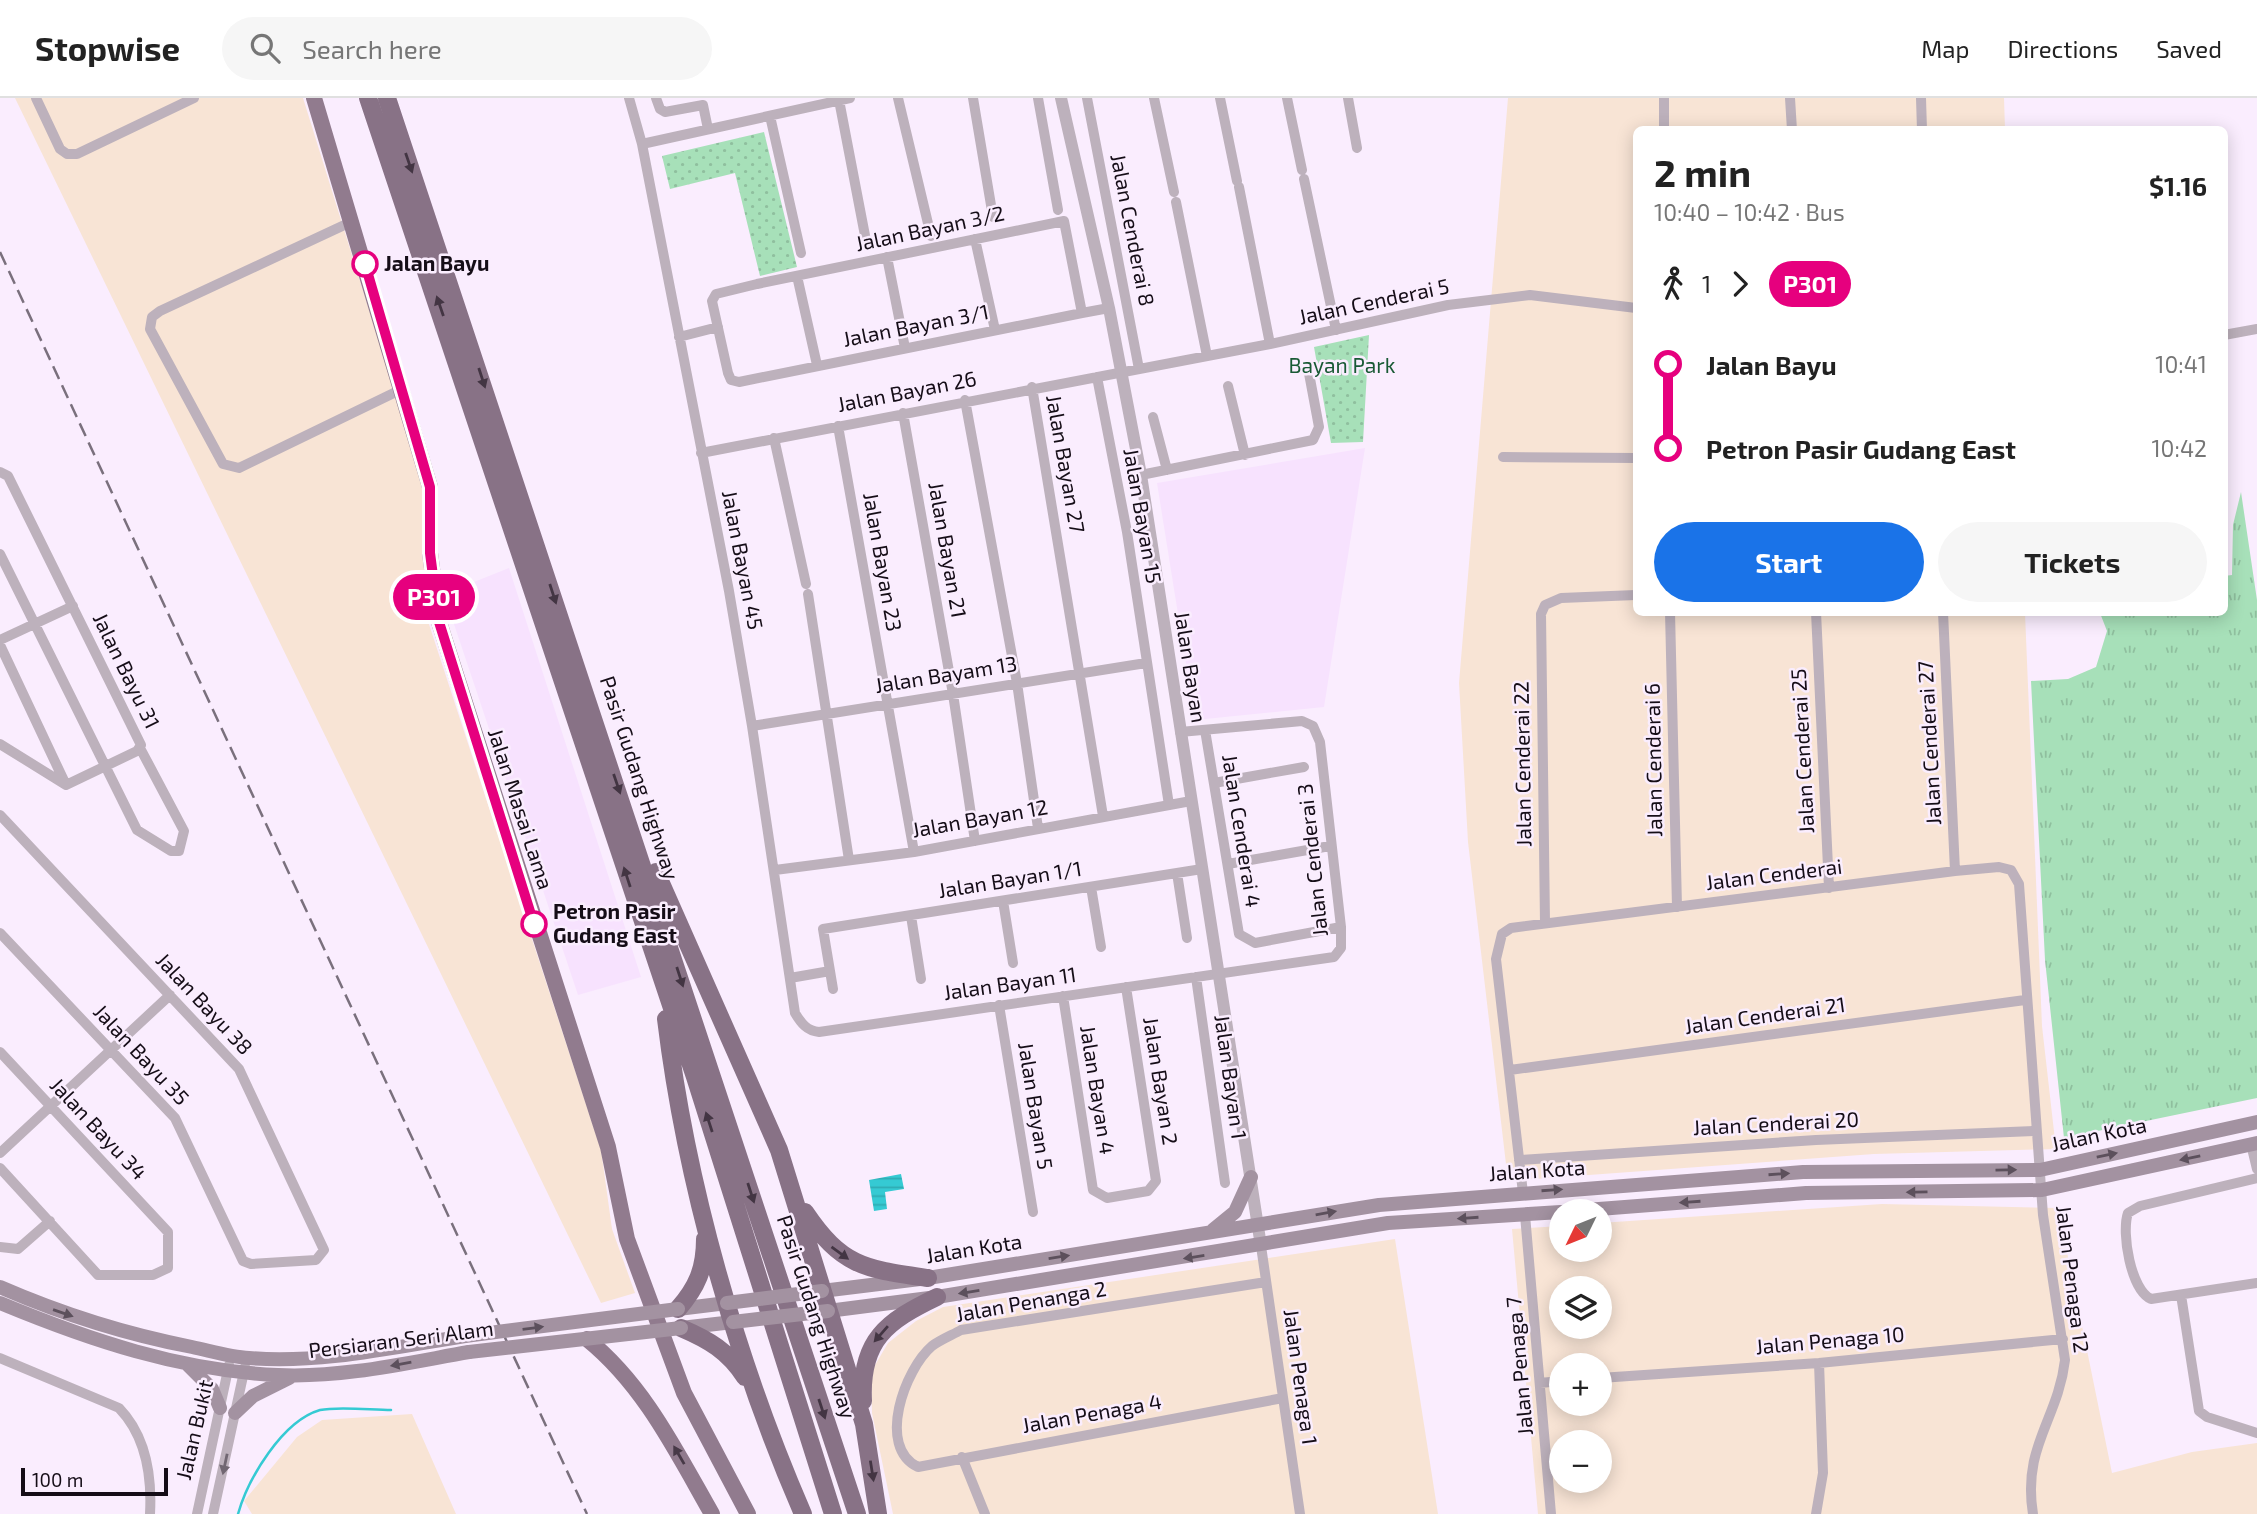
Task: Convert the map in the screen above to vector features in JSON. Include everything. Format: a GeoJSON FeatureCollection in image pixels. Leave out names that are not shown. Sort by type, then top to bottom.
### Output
{"type":"FeatureCollection","features":[{"type":"Feature","properties":{"kind":"highway","name":"Pasir Gudang Highway"},"geometry":{"type":"LineString","coordinates":[[368,98],[539,605],[663,988],[695,1077],[833,1514]]}},
{"type":"Feature","properties":{"kind":"highway","name":"Pasir Gudang Highway"},"geometry":{"type":"LineString","coordinates":[[387,98],[629,819],[857,1514]]}},
{"type":"Feature","properties":{"kind":"highway"},"geometry":{"type":"LineString","coordinates":[[629,819],[653,864],[774,1138],[797,1200],[822,1291],[864,1424]]}},
{"type":"Feature","properties":{"kind":"highway"},"geometry":{"type":"LineString","coordinates":[[663,988],[670,1052],[704,1214],[727,1303],[758,1398],[803,1514]]}},
{"type":"Feature","properties":{"kind":"highway"},"geometry":{"type":"LineString","coordinates":[[797,1200],[831,1247],[847,1258],[884,1272],[928,1278]]}},
{"type":"Feature","properties":{"kind":"highway"},"geometry":{"type":"LineString","coordinates":[[678,1309],[694,1290],[701,1274],[705,1255],[704,1214]]}},
{"type":"Feature","properties":{"kind":"highway"},"geometry":{"type":"LineString","coordinates":[[878,1514],[864,1424],[862,1380],[872,1345],[885,1328],[902,1314],[937,1297]]}},
{"type":"Feature","properties":{"kind":"highway"},"geometry":{"type":"LineString","coordinates":[[681,1328],[722,1349],[738,1366],[758,1398]]}},
{"type":"Feature","properties":{"kind":"main road","name":"Jalan Masai Lama"},"geometry":{"type":"LineString","coordinates":[[314,98],[353,221],[430,487],[430,553],[439,622],[608,1147],[627,1239],[684,1393],[748,1514]]}},
{"type":"Feature","properties":{"kind":"main road","name":"Jalan Kota"},"geometry":{"type":"LineString","coordinates":[[727,1303],[928,1278],[1379,1205],[1803,1172],[2040,1170],[2257,1122]]}},
{"type":"Feature","properties":{"kind":"main road","name":"Jalan Kota"},"geometry":{"type":"LineString","coordinates":[[1612,1208],[1806,1194],[2042,1190],[2254,1144]]}},
{"type":"Feature","properties":{"kind":"main road"},"geometry":{"type":"LineString","coordinates":[[1209,1233],[1235,1212],[1251,1177]]}},
{"type":"Feature","properties":{"kind":"main road","name":"Jalan Kota"},"geometry":{"type":"LineString","coordinates":[[733,1322],[937,1297],[1261,1246],[1388,1223],[1549,1213]]}},
{"type":"Feature","properties":{"kind":"main road","name":"Persiaran Seri Alam"},"geometry":{"type":"LineString","coordinates":[[0,1287],[97,1324],[231,1355],[246,1365],[304,1374],[375,1369],[468,1352],[733,1322]]}},
{"type":"Feature","properties":{"kind":"main road","name":"Persiaran Seri Alam"},"geometry":{"type":"LineString","coordinates":[[0,1303],[91,1339],[228,1371],[280,1359],[372,1351],[466,1336],[727,1303]]}},
{"type":"Feature","properties":{"kind":"main road"},"geometry":{"type":"LineString","coordinates":[[587,1339],[612,1359],[634,1385],[668,1435],[712,1514]]}},
{"type":"Feature","properties":{"kind":"main road"},"geometry":{"type":"LineString","coordinates":[[186,1362],[212,1389],[220,1408]]}},
{"type":"Feature","properties":{"kind":"main road"},"geometry":{"type":"LineString","coordinates":[[235,1413],[269,1386],[304,1374]]}},
{"type":"Feature","properties":{"kind":"street"},"geometry":{"type":"LineString","coordinates":[[36,98],[60,149],[67,154],[77,153],[194,98]]}},
{"type":"Feature","properties":{"kind":"street","name":"Jalan Bayan 45"},"geometry":{"type":"LineString","coordinates":[[629,98],[642,144],[752,726],[795,1013],[807,1028]]}},
{"type":"Feature","properties":{"kind":"street"},"geometry":{"type":"LineString","coordinates":[[656,98],[664,112],[703,105],[708,129]]}},
{"type":"Feature","properties":{"kind":"street"},"geometry":{"type":"LineString","coordinates":[[898,98],[931,236]]}},
{"type":"Feature","properties":{"kind":"street"},"geometry":{"type":"LineString","coordinates":[[973,98],[993,217]]}},
{"type":"Feature","properties":{"kind":"street"},"geometry":{"type":"LineString","coordinates":[[1038,98],[1058,210]]}},
{"type":"Feature","properties":{"kind":"street","name":"Jalan Bayan"},"geometry":{"type":"LineString","coordinates":[[1061,98],[1109,308],[1141,475],[1261,1246]]}},
{"type":"Feature","properties":{"kind":"street","name":"Jalan Cenderai 8"},"geometry":{"type":"LineString","coordinates":[[1087,98],[1139,369]]}},
{"type":"Feature","properties":{"kind":"street"},"geometry":{"type":"LineString","coordinates":[[1154,98],[1207,356]]}},
{"type":"Feature","properties":{"kind":"street"},"geometry":{"type":"LineString","coordinates":[[1220,98],[1270,344]]}},
{"type":"Feature","properties":{"kind":"street"},"geometry":{"type":"LineString","coordinates":[[1287,98],[1336,330]]}},
{"type":"Feature","properties":{"kind":"street"},"geometry":{"type":"LineString","coordinates":[[1348,98],[1357,148]]}},
{"type":"Feature","properties":{"kind":"street"},"geometry":{"type":"LineString","coordinates":[[1664,98],[1664,126]]}},
{"type":"Feature","properties":{"kind":"street"},"geometry":{"type":"LineString","coordinates":[[1790,98],[1792,126]]}},
{"type":"Feature","properties":{"kind":"street"},"geometry":{"type":"LineString","coordinates":[[1921,98],[1922,126]]}},
{"type":"Feature","properties":{"kind":"street"},"geometry":{"type":"LineString","coordinates":[[642,144],[845,99],[867,246]]}},
{"type":"Feature","properties":{"kind":"street"},"geometry":{"type":"LineString","coordinates":[[770,116],[801,253]]}},
{"type":"Feature","properties":{"kind":"street"},"geometry":{"type":"LineString","coordinates":[[353,221],[160,311],[152,317],[150,329],[223,464],[231,468],[239,468],[400,390]]}},
{"type":"Feature","properties":{"kind":"street","name":"Jalan Bayan 3/2"},"geometry":{"type":"LineString","coordinates":[[718,327],[713,297],[797,276],[1064,221],[1082,313]]}},
{"type":"Feature","properties":{"kind":"street"},"geometry":{"type":"LineString","coordinates":[[975,239],[995,330]]}},
{"type":"Feature","properties":{"kind":"street"},"geometry":{"type":"LineString","coordinates":[[887,257],[905,348]]}},
{"type":"Feature","properties":{"kind":"street"},"geometry":{"type":"LineString","coordinates":[[797,276],[817,365]]}},
{"type":"Feature","properties":{"kind":"street","name":"Jalan Cenderai 5"},"geometry":{"type":"LineString","coordinates":[[1122,373],[1448,305],[1530,295],[1633,307]]}},
{"type":"Feature","properties":{"kind":"street","name":"Jalan Bayan 3/1"},"geometry":{"type":"LineString","coordinates":[[718,327],[731,380],[739,382],[1109,308]]}},
{"type":"Feature","properties":{"kind":"street"},"geometry":{"type":"LineString","coordinates":[[679,337],[718,327]]}},
{"type":"Feature","properties":{"kind":"street"},"geometry":{"type":"LineString","coordinates":[[2228,334],[2257,329]]}},
{"type":"Feature","properties":{"kind":"street"},"geometry":{"type":"LineString","coordinates":[[1141,475],[1308,443],[1317,437],[1319,427],[1308,368]]}},
{"type":"Feature","properties":{"kind":"street","name":"Jalan Bayan 26"},"geometry":{"type":"LineString","coordinates":[[702,453],[1032,387],[1122,373]]}},
{"type":"Feature","properties":{"kind":"street","name":"Jalan Bayan 15"},"geometry":{"type":"LineString","coordinates":[[1097,377],[1127,532],[1169,805]]}},
{"type":"Feature","properties":{"kind":"street"},"geometry":{"type":"LineString","coordinates":[[1228,386],[1245,455]]}},
{"type":"Feature","properties":{"kind":"street","name":"Jalan Bayan 27"},"geometry":{"type":"LineString","coordinates":[[1032,387],[1102,816]]}},
{"type":"Feature","properties":{"kind":"street"},"geometry":{"type":"LineString","coordinates":[[965,400],[1017,684],[1038,828]]}},
{"type":"Feature","properties":{"kind":"street","name":"Jalan Bayan 21"},"geometry":{"type":"LineString","coordinates":[[903,413],[953,694],[975,841]]}},
{"type":"Feature","properties":{"kind":"street"},"geometry":{"type":"LineString","coordinates":[[1153,417],[1167,471]]}},
{"type":"Feature","properties":{"kind":"street","name":"Jalan Bayan 23"},"geometry":{"type":"LineString","coordinates":[[838,426],[914,852]]}},
{"type":"Feature","properties":{"kind":"street"},"geometry":{"type":"LineString","coordinates":[[774,438],[807,589],[849,860]]}},
{"type":"Feature","properties":{"kind":"street"},"geometry":{"type":"LineString","coordinates":[[1503,457],[1633,458]]}},
{"type":"Feature","properties":{"kind":"street","name":"Jalan Bayu 31"},"geometry":{"type":"LineString","coordinates":[[0,472],[8,476],[140,741],[139,748],[66,785]]}},
{"type":"Feature","properties":{"kind":"street"},"geometry":{"type":"LineString","coordinates":[[0,554],[137,830],[171,851],[179,851],[184,831],[139,748]]}},
{"type":"Feature","properties":{"kind":"street","name":"Jalan Cenderai 22"},"geometry":{"type":"LineString","coordinates":[[1545,923],[1540,624],[1545,605],[1561,598],[1633,595]]}},
{"type":"Feature","properties":{"kind":"street"},"geometry":{"type":"LineString","coordinates":[[66,785],[0,642],[73,606]]}},
{"type":"Feature","properties":{"kind":"street","name":"Jalan Cenderai 6"},"geometry":{"type":"LineString","coordinates":[[1670,616],[1677,907]]}},
{"type":"Feature","properties":{"kind":"street","name":"Jalan Cenderai 25"},"geometry":{"type":"LineString","coordinates":[[1816,616],[1829,888]]}},
{"type":"Feature","properties":{"kind":"street","name":"Jalan Cenderai 27"},"geometry":{"type":"LineString","coordinates":[[1943,616],[1955,871]]}},
{"type":"Feature","properties":{"kind":"street","name":"Jalan Bayam 13"},"geometry":{"type":"LineString","coordinates":[[752,726],[1146,663]]}},
{"type":"Feature","properties":{"kind":"street","name":"Jalan Cenderai 3"},"geometry":{"type":"LineString","coordinates":[[1205,730],[1301,721],[1313,726],[1320,742],[1341,927],[1341,948],[1334,957],[1219,973]]}},
{"type":"Feature","properties":{"kind":"street"},"geometry":{"type":"LineString","coordinates":[[1180,732],[1205,730]]}},
{"type":"Feature","properties":{"kind":"street","name":"Jalan Cenderai 4"},"geometry":{"type":"LineString","coordinates":[[1205,730],[1237,927],[1243,938],[1255,943],[1341,927]]}},
{"type":"Feature","properties":{"kind":"street"},"geometry":{"type":"LineString","coordinates":[[0,744],[66,785]]}},
{"type":"Feature","properties":{"kind":"street"},"geometry":{"type":"LineString","coordinates":[[1214,783],[1304,767]]}},
{"type":"Feature","properties":{"kind":"street","name":"Jalan Bayan 12"},"geometry":{"type":"LineString","coordinates":[[775,870],[914,852],[1191,802]]}},
{"type":"Feature","properties":{"kind":"street","name":"Jalan Bayu 38"},"geometry":{"type":"LineString","coordinates":[[0,815],[239,1069],[324,1251],[316,1260],[251,1264],[243,1261]]}},
{"type":"Feature","properties":{"kind":"street"},"geometry":{"type":"LineString","coordinates":[[1228,864],[1330,846]]}},
{"type":"Feature","properties":{"kind":"street","name":"Jalan Cenderai"},"geometry":{"type":"LineString","coordinates":[[1523,1192],[1497,945],[1502,934],[1511,928],[1545,923],[1999,867],[2011,870],[2017,877],[2040,1170]]}},
{"type":"Feature","properties":{"kind":"street","name":"Jalan Bayan 1/1"},"geometry":{"type":"LineString","coordinates":[[830,971],[823,929],[1202,869]]}},
{"type":"Feature","properties":{"kind":"street"},"geometry":{"type":"LineString","coordinates":[[1177,873],[1187,938]]}},
{"type":"Feature","properties":{"kind":"street"},"geometry":{"type":"LineString","coordinates":[[1091,887],[1101,947]]}},
{"type":"Feature","properties":{"kind":"street"},"geometry":{"type":"LineString","coordinates":[[1003,901],[1013,963]]}},
{"type":"Feature","properties":{"kind":"street"},"geometry":{"type":"LineString","coordinates":[[911,916],[921,979]]}},
{"type":"Feature","properties":{"kind":"street","name":"Jalan Bayu 35"},"geometry":{"type":"LineString","coordinates":[[0,933],[175,1118],[243,1261]]}},
{"type":"Feature","properties":{"kind":"street"},"geometry":{"type":"LineString","coordinates":[[790,978],[830,971],[833,989]]}},
{"type":"Feature","properties":{"kind":"street","name":"Jalan Bayan 11"},"geometry":{"type":"LineString","coordinates":[[807,1028],[819,1032],[1219,973]]}},
{"type":"Feature","properties":{"kind":"street","name":"Jalan Bayan 1"},"geometry":{"type":"LineString","coordinates":[[1196,977],[1225,1183]]}},
{"type":"Feature","properties":{"kind":"street","name":"Jalan Bayan 2"},"geometry":{"type":"LineString","coordinates":[[1093,1190],[1107,1198],[1148,1191],[1156,1181],[1126,987]]}},
{"type":"Feature","properties":{"kind":"street"},"geometry":{"type":"LineString","coordinates":[[0,1153],[170,995]]}},
{"type":"Feature","properties":{"kind":"street","name":"Jalan Bayan 4"},"geometry":{"type":"LineString","coordinates":[[1063,996],[1093,1190]]}},
{"type":"Feature","properties":{"kind":"street","name":"Jalan Cenderai 21"},"geometry":{"type":"LineString","coordinates":[[1510,1070],[2025,1000]]}},
{"type":"Feature","properties":{"kind":"street","name":"Jalan Bayan 5"},"geometry":{"type":"LineString","coordinates":[[999,1005],[1033,1212]]}},
{"type":"Feature","properties":{"kind":"street","name":"Jalan Bayu 34"},"geometry":{"type":"LineString","coordinates":[[0,1052],[168,1232],[169,1265],[164,1272],[101,1277],[50,1221]]}},
{"type":"Feature","properties":{"kind":"street","name":"Jalan Cenderai 20"},"geometry":{"type":"LineString","coordinates":[[1519,1160],[1816,1140],[2036,1132]]}},
{"type":"Feature","properties":{"kind":"street"},"geometry":{"type":"LineString","coordinates":[[2254,1144],[2257,1168]]}},
{"type":"Feature","properties":{"kind":"street"},"geometry":{"type":"LineString","coordinates":[[0,1168],[50,1221],[18,1249],[0,1247]]}},
{"type":"Feature","properties":{"kind":"street","name":"Jalan Penaga 12"},"geometry":{"type":"LineString","coordinates":[[2033,1514],[2029,1487],[2032,1458],[2063,1378],[2063,1339],[2040,1170]]}},
{"type":"Feature","properties":{"kind":"street"},"geometry":{"type":"LineString","coordinates":[[2257,1178],[2140,1206],[2128,1213],[2124,1224],[2135,1284],[2142,1295],[2151,1300],[2257,1283]]}},
{"type":"Feature","properties":{"kind":"street","name":"Jalan Penaga 7"},"geometry":{"type":"LineString","coordinates":[[1525,1215],[1551,1514]]}},
{"type":"Feature","properties":{"kind":"street","name":"Jalan Penaga 1"},"geometry":{"type":"LineString","coordinates":[[1261,1246],[1300,1514]]}},
{"type":"Feature","properties":{"kind":"street","name":"Jalan Penanga 2"},"geometry":{"type":"LineString","coordinates":[[908,1462],[897,1429],[900,1400],[911,1373],[932,1346],[961,1330],[1266,1282]]}},
{"type":"Feature","properties":{"kind":"street"},"geometry":{"type":"LineString","coordinates":[[2181,1295],[2199,1411],[2257,1433]]}},
{"type":"Feature","properties":{"kind":"street","name":"Jalan Penaga 10"},"geometry":{"type":"LineString","coordinates":[[1612,1377],[1819,1363],[2063,1339]]}},
{"type":"Feature","properties":{"kind":"street","name":"Jalan Bukit"},"geometry":{"type":"LineString","coordinates":[[197,1514],[231,1355]]}},
{"type":"Feature","properties":{"kind":"street"},"geometry":{"type":"LineString","coordinates":[[0,1358],[119,1409],[133,1423],[150,1478],[150,1514]]}},
{"type":"Feature","properties":{"kind":"street"},"geometry":{"type":"LineString","coordinates":[[1816,1514],[1823,1473],[1819,1363]]}},
{"type":"Feature","properties":{"kind":"street","name":"Jalan Bukit"},"geometry":{"type":"LineString","coordinates":[[213,1514],[246,1365]]}},
{"type":"Feature","properties":{"kind":"street"},"geometry":{"type":"LineString","coordinates":[[1540,1382],[1549,1382]]}},
{"type":"Feature","properties":{"kind":"street","name":"Jalan Penaga 4"},"geometry":{"type":"LineString","coordinates":[[908,1462],[918,1466],[1283,1398]]}},
{"type":"Feature","properties":{"kind":"street"},"geometry":{"type":"LineString","coordinates":[[962,1457],[985,1514]]}},
{"type":"Feature","properties":{"kind":"shaded area"},"geometry":{"type":"Polygon","coordinates":[[[15,98],[303,98],[419,470],[424,501],[424,609],[601,1150],[612,1229],[635,1293],[601,1303],[15,98]]]}},
{"type":"Feature","properties":{"kind":"shaded area"},"geometry":{"type":"Polygon","coordinates":[[[1508,98],[2004,98],[2005,126],[1633,126],[1633,616],[2025,616],[2042,1026],[2056,1149],[1874,1154],[1508,1181],[1468,842],[1459,683],[1508,98]]]}},
{"type":"Feature","properties":{"kind":"shaded area"},"geometry":{"type":"Polygon","coordinates":[[[1365,448],[1324,707],[1195,720],[1157,483],[1365,448]]]}},
{"type":"Feature","properties":{"kind":"shaded area"},"geometry":{"type":"Polygon","coordinates":[[[509,568],[641,977],[578,995],[444,594],[509,568]]]}},
{"type":"Feature","properties":{"kind":"shaded area"},"geometry":{"type":"Polygon","coordinates":[[[1882,1204],[2058,1208],[2112,1473],[2192,1452],[2257,1443],[2257,1514],[1538,1514],[1512,1229],[1549,1227],[1549,1262],[1612,1262],[1612,1222],[1882,1204]]]}},
{"type":"Feature","properties":{"kind":"shaded area"},"geometry":{"type":"Polygon","coordinates":[[[1395,1239],[1438,1514],[893,1514],[872,1413],[871,1372],[888,1343],[916,1321],[943,1307],[1395,1239]]]}},
{"type":"Feature","properties":{"kind":"shaded area"},"geometry":{"type":"Polygon","coordinates":[[[412,1414],[456,1514],[252,1514],[244,1501],[297,1437],[322,1420],[412,1414]]]}},
{"type":"Feature","properties":{"kind":"green space"},"geometry":{"type":"Polygon","coordinates":[[[764,132],[797,267],[760,276],[735,173],[670,189],[662,156],[764,132]]]}},
{"type":"Feature","properties":{"kind":"green space","name":"Bayan Park"},"geometry":{"type":"Polygon","coordinates":[[[1369,335],[1363,442],[1331,443],[1314,347],[1369,335]]]}},
{"type":"Feature","properties":{"kind":"green space"},"geometry":{"type":"Polygon","coordinates":[[[2241,492],[2257,600],[2257,1098],[2064,1138],[2045,960],[2031,681],[2068,679],[2096,667],[2107,631],[2101,616],[2228,616],[2228,576],[2232,575],[2233,525],[2241,492]]]}},
{"type":"Feature","properties":{"kind":"water"},"geometry":{"type":"Polygon","coordinates":[[[901,1174],[904,1189],[885,1192],[887,1209],[874,1211],[869,1180],[901,1174]]]}},
{"type":"Feature","properties":{"kind":"waterway"},"geometry":{"type":"LineString","coordinates":[[238,1514],[268,1453],[306,1416],[327,1409],[391,1410]]}},
{"type":"Feature","properties":{"kind":"railway"},"geometry":{"type":"LineString","coordinates":[[0,252],[587,1514]]}},
{"type":"Feature","properties":{"kind":"bus line","name":"P301"},"geometry":{"type":"LineString","coordinates":[[365,264],[430,487],[430,553],[434,604],[534,924]]}},
{"type":"Feature","properties":{"kind":"place","name":"Jalan Bayu"},"geometry":{"type":"Point","coordinates":[365,264]}},
{"type":"Feature","properties":{"kind":"place","name":"Petron Pasir Gudang East"},"geometry":{"type":"Point","coordinates":[534,924]}}]}
